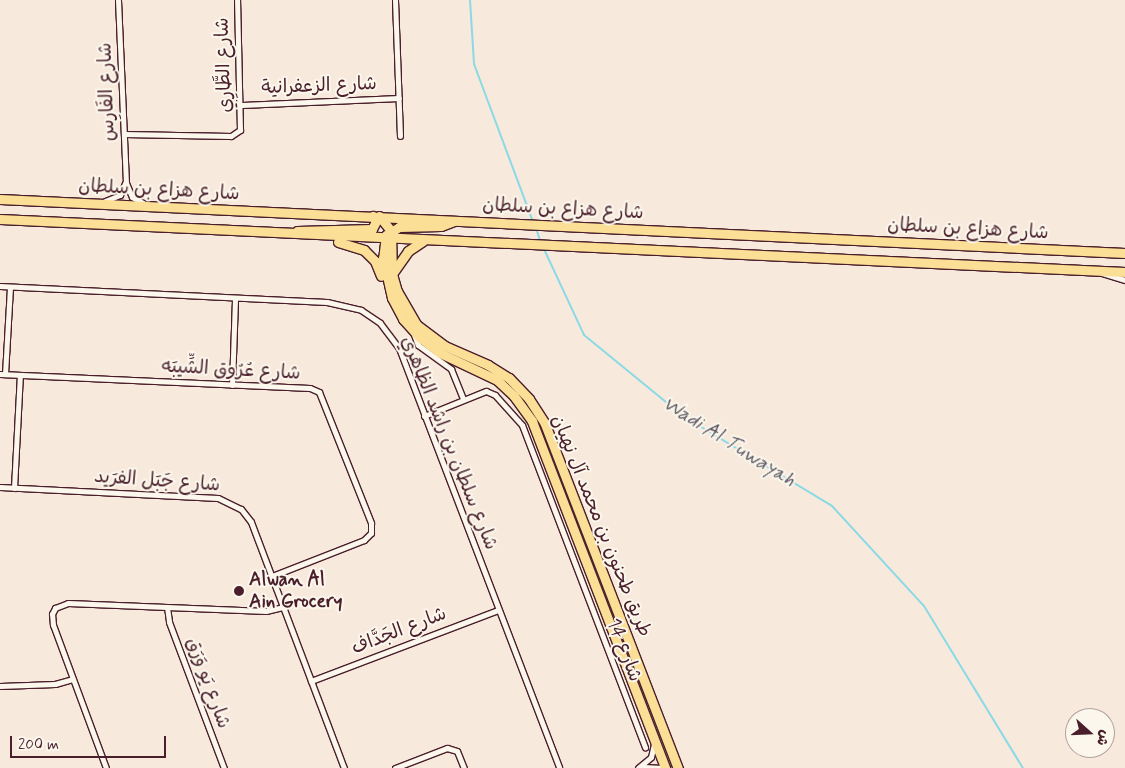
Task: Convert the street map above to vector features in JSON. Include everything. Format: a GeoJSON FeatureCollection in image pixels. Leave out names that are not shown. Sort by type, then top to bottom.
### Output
{"type":"FeatureCollection","features":[{"type":"Feature","properties":{"kind":"main road","name":"شارع هزاع بن سلطان"},"geometry":{"type":"LineString","coordinates":[[0,199],[1125,252]]}},
{"type":"Feature","properties":{"kind":"main road"},"geometry":{"type":"LineString","coordinates":[[290,234],[309,229],[372,228],[376,222],[376,216]]}},
{"type":"Feature","properties":{"kind":"main road"},"geometry":{"type":"LineString","coordinates":[[376,216],[389,236],[403,226],[441,226],[456,220]]}},
{"type":"Feature","properties":{"kind":"main road","name":"شارع هزاع بن سلطان"},"geometry":{"type":"LineString","coordinates":[[0,219],[1125,272]]}},
{"type":"Feature","properties":{"kind":"main road"},"geometry":{"type":"LineString","coordinates":[[290,234],[302,239],[346,242],[364,250],[375,261],[395,305]]}},
{"type":"Feature","properties":{"kind":"main road","name":"طريق طحنون بن محمد آل نهيان"},"geometry":{"type":"LineString","coordinates":[[389,236],[392,274],[404,305],[423,331],[445,346],[495,369],[529,399],[549,432],[678,768]]}},
{"type":"Feature","properties":{"kind":"main road","name":"طريق طحنون بن محمد آل نهيان"},"geometry":{"type":"LineString","coordinates":[[389,236],[384,267],[395,305],[413,331],[433,348],[484,371],[509,390],[532,421],[655,741],[663,768]]}},
{"type":"Feature","properties":{"kind":"main road"},"geometry":{"type":"LineString","coordinates":[[392,274],[412,247],[425,240]]}},
{"type":"Feature","properties":{"kind":"main road"},"geometry":{"type":"LineString","coordinates":[[557,482],[566,485],[591,538]]}},
{"type":"Feature","properties":{"kind":"street","name":"شارع الفَارِس"},"geometry":{"type":"LineString","coordinates":[[118,0],[126,183]]}},
{"type":"Feature","properties":{"kind":"street","name":"شارع الطَّارِي"},"geometry":{"type":"LineString","coordinates":[[124,134],[231,136],[242,126],[237,0]]}},
{"type":"Feature","properties":{"kind":"street"},"geometry":{"type":"LineString","coordinates":[[395,0],[400,136]]}},
{"type":"Feature","properties":{"kind":"street","name":"شارع الزعفرانية"},"geometry":{"type":"LineString","coordinates":[[242,104],[399,98]]}},
{"type":"Feature","properties":{"kind":"street"},"geometry":{"type":"LineString","coordinates":[[96,203],[116,198],[126,183],[136,200],[158,207]]}},
{"type":"Feature","properties":{"kind":"street"},"geometry":{"type":"LineString","coordinates":[[1099,271],[1125,280]]}},
{"type":"Feature","properties":{"kind":"street","name":"شارع سلطان بن راشد الظاهري"},"geometry":{"type":"LineString","coordinates":[[0,286],[339,303],[372,316],[399,348],[559,768]]}},
{"type":"Feature","properties":{"kind":"street"},"geometry":{"type":"LineString","coordinates":[[3,374],[10,287]]}},
{"type":"Feature","properties":{"kind":"street"},"geometry":{"type":"LineString","coordinates":[[232,385],[236,298]]}},
{"type":"Feature","properties":{"kind":"street"},"geometry":{"type":"LineString","coordinates":[[413,331],[418,345],[451,369],[463,399]]}},
{"type":"Feature","properties":{"kind":"street","name":"شارع عُرُوق الشِّيبَه"},"geometry":{"type":"LineString","coordinates":[[3,374],[310,388],[319,392],[371,523],[371,533],[364,540],[272,576]]}},
{"type":"Feature","properties":{"kind":"street"},"geometry":{"type":"LineString","coordinates":[[14,488],[20,376]]}},
{"type":"Feature","properties":{"kind":"street","name":"شارع 14"},"geometry":{"type":"LineString","coordinates":[[424,416],[483,391],[490,392],[520,422],[645,747]]}},
{"type":"Feature","properties":{"kind":"street","name":"شارع جَبَل الفرَيد"},"geometry":{"type":"LineString","coordinates":[[0,487],[226,500],[240,509],[251,522],[344,768]]}},
{"type":"Feature","properties":{"kind":"street"},"geometry":{"type":"LineString","coordinates":[[571,551],[580,544]]}},
{"type":"Feature","properties":{"kind":"street"},"geometry":{"type":"LineString","coordinates":[[575,564],[588,565]]}},
{"type":"Feature","properties":{"kind":"street"},"geometry":{"type":"LineString","coordinates":[[106,768],[53,625],[52,614],[55,608],[68,603],[269,611],[283,607]]}},
{"type":"Feature","properties":{"kind":"street","name":"شارع يَو وَرَق"},"geometry":{"type":"LineString","coordinates":[[167,608],[169,622],[224,768]]}},
{"type":"Feature","properties":{"kind":"street","name":"شارع الجَدَّاف"},"geometry":{"type":"LineString","coordinates":[[311,681],[498,610]]}},
{"type":"Feature","properties":{"kind":"street"},"geometry":{"type":"LineString","coordinates":[[0,686],[55,684],[72,679]]}},
{"type":"Feature","properties":{"kind":"street"},"geometry":{"type":"LineString","coordinates":[[639,768],[651,758],[655,741]]}},
{"type":"Feature","properties":{"kind":"street"},"geometry":{"type":"LineString","coordinates":[[395,768],[447,748],[457,751],[464,768]]}},
{"type":"Feature","properties":{"kind":"street"},"geometry":{"type":"LineString","coordinates":[[639,768],[663,768]]}},
{"type":"Feature","properties":{"kind":"waterway","name":"Wadi Al Tuwayah"},"geometry":{"type":"LineString","coordinates":[[470,0],[474,64],[533,222]]}},
{"type":"Feature","properties":{"kind":"waterway","name":"Wadi Al Tuwayah"},"geometry":{"type":"LineString","coordinates":[[536,228],[540,240]]}},
{"type":"Feature","properties":{"kind":"waterway","name":"Wadi Al Tuwayah"},"geometry":{"type":"LineString","coordinates":[[543,247],[584,335],[683,416],[832,506],[924,606],[1023,768]]}},
{"type":"Feature","properties":{"kind":"place","name":"Alwan Al Ain Grocery"},"geometry":{"type":"Point","coordinates":[239,591]}}]}
